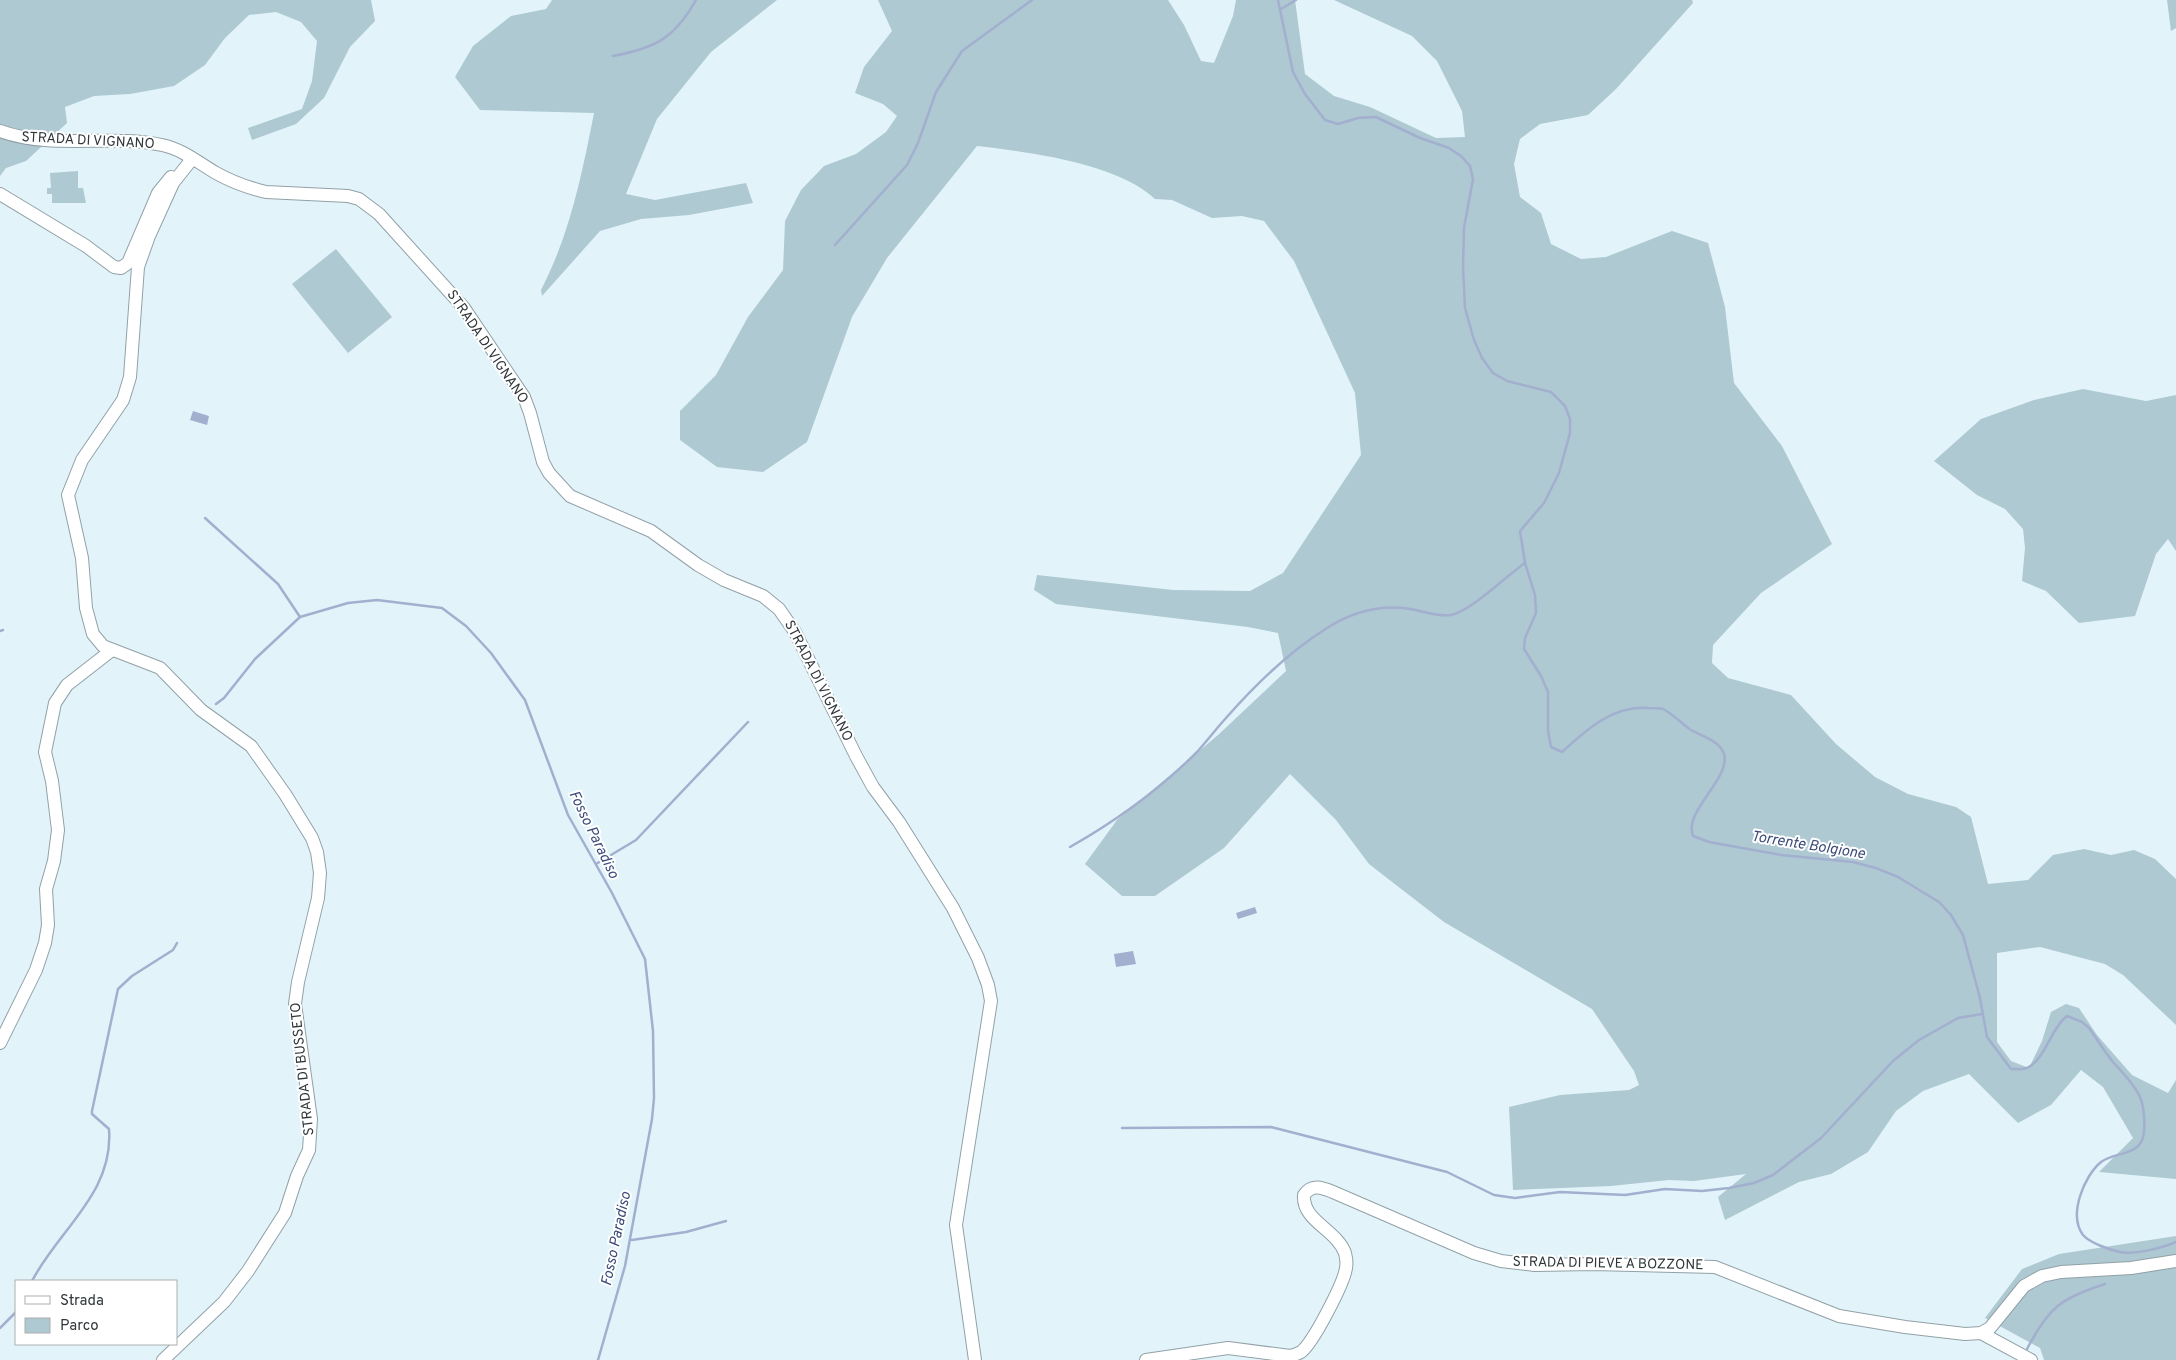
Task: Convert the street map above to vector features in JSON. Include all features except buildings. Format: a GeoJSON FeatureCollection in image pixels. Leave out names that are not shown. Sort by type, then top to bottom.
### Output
{"type":"FeatureCollection","features":[{"type":"Feature","properties":{"kind":"street","name":"STRADA DI VIGNANO"},"geometry":{"type":"LineString","coordinates":[[0,131],[18,138],[46,141],[96,139],[148,143],[172,148],[219,174],[254,190],[276,193],[348,196],[368,205],[394,230],[464,308],[524,397],[543,462],[549,473],[564,490],[578,501],[651,531],[711,573],[763,596],[788,620],[873,787],[899,822],[953,908],[983,971],[989,989],[990,1008],[974,1098],[956,1225],[975,1360]]}},
{"type":"Feature","properties":{"kind":"street","name":"STRADA DI BUSSETO"},"geometry":{"type":"LineString","coordinates":[[163,1360],[224,1302],[248,1271],[285,1213],[309,1150],[311,1113],[295,1004],[298,982],[319,893],[320,870],[312,838],[252,746],[201,710],[160,668],[112,650],[97,641],[89,625],[82,563],[68,495],[82,460],[126,393],[130,377],[138,266],[149,236],[178,175],[192,158]]}},
{"type":"Feature","properties":{"kind":"street","name":"STRADA DI BUSSETO"},"geometry":{"type":"LineString","coordinates":[[0,194],[86,246],[114,267],[121,268],[128,262],[164,184],[170,177],[178,175]]}},
{"type":"Feature","properties":{"kind":"street"},"geometry":{"type":"LineString","coordinates":[[0,1043],[36,970],[46,943],[48,925],[46,889],[54,862],[58,830],[52,781],[45,752],[54,703],[67,685],[112,650]]}},
{"type":"Feature","properties":{"kind":"street","name":"STRADA DI PIEVE A BOZZONE"},"geometry":{"type":"LineString","coordinates":[[1146,1360],[1228,1348],[1302,1357],[1339,1286],[1347,1266],[1345,1253],[1340,1244],[1306,1209],[1305,1193],[1315,1187],[1333,1192],[1474,1253],[1501,1261],[1536,1265],[1710,1266],[1725,1269],[1839,1316],[1905,1327],[1965,1334],[1981,1333]]}},
{"type":"Feature","properties":{"kind":"street"},"geometry":{"type":"LineString","coordinates":[[1981,1333],[1993,1326],[2024,1286],[2042,1276],[2061,1272],[2131,1268],[2176,1261]]}},
{"type":"Feature","properties":{"kind":"street"},"geometry":{"type":"LineString","coordinates":[[1981,1333],[2031,1360]]}},
{"type":"Feature","properties":{"kind":"green space"},"geometry":{"type":"Polygon","coordinates":[[[0,0],[371,0],[375,21],[350,47],[324,98],[296,124],[252,140],[248,128],[302,109],[312,81],[317,41],[301,22],[276,12],[249,15],[225,38],[205,65],[174,86],[130,94],[94,96],[65,107],[67,123],[26,161],[6,168],[0,176],[0,0]]]}},
{"type":"Feature","properties":{"kind":"green space"},"geometry":{"type":"Polygon","coordinates":[[[552,0],[777,0],[711,52],[657,119],[626,194],[655,200],[746,183],[753,203],[689,215],[641,219],[600,231],[542,296],[541,290],[560,247],[574,203],[594,113],[480,110],[455,77],[473,46],[511,16],[546,9],[552,0]]]}},
{"type":"Feature","properties":{"kind":"green space"},"geometry":{"type":"Polygon","coordinates":[[[878,0],[1168,0],[1184,25],[1201,61],[1214,63],[1233,16],[1236,0],[1295,0],[1305,74],[1334,96],[1370,107],[1436,138],[1465,137],[1462,111],[1437,61],[1412,36],[1334,0],[1692,0],[1693,3],[1616,89],[1588,115],[1540,124],[1520,139],[1514,164],[1520,197],[1541,213],[1551,244],[1581,259],[1606,257],[1672,231],[1708,243],[1725,307],[1734,383],[1782,446],[1832,544],[1761,593],[1713,645],[1712,663],[1728,678],[1791,695],[1836,744],[1875,777],[1908,794],[1956,807],[1971,817],[1988,884],[2028,880],[2053,855],[2084,849],[2111,855],[2134,850],[2155,859],[2176,879],[2176,1025],[2123,975],[2105,964],[2040,947],[1997,953],[1997,1042],[2011,1061],[2029,1068],[2042,1041],[2051,1012],[2066,1004],[2079,1008],[2097,1035],[2132,1075],[2168,1093],[2176,1080],[2176,1179],[2099,1172],[2133,1138],[2103,1087],[2081,1070],[2051,1105],[2018,1123],[1969,1074],[1923,1091],[1896,1111],[1868,1152],[1831,1174],[1799,1182],[1725,1220],[1718,1197],[1746,1174],[1694,1181],[1669,1180],[1611,1186],[1513,1190],[1509,1107],[1560,1095],[1629,1090],[1639,1085],[1634,1071],[1592,1009],[1444,922],[1369,864],[1336,820],[1290,774],[1224,848],[1155,896],[1122,896],[1085,864],[1117,820],[1218,735],[1286,671],[1278,633],[1248,627],[1056,604],[1034,590],[1037,575],[1173,590],[1250,591],[1283,573],[1361,455],[1355,393],[1294,261],[1264,221],[1242,216],[1212,218],[1172,200],[1155,199],[1139,187],[1118,176],[1095,168],[1046,156],[977,146],[887,258],[852,317],[807,442],[763,472],[717,467],[680,440],[680,411],[716,375],[748,317],[783,270],[785,221],[801,190],[824,166],[856,154],[886,132],[897,116],[883,104],[855,93],[864,67],[892,31],[878,0]]]}},
{"type":"Feature","properties":{"kind":"green space"},"geometry":{"type":"Polygon","coordinates":[[[2167,0],[2176,0],[2176,28],[2171,31],[2167,0]]]}},
{"type":"Feature","properties":{"kind":"green space"},"geometry":{"type":"Polygon","coordinates":[[[78,171],[78,188],[83,188],[86,203],[52,203],[52,194],[47,194],[47,188],[51,188],[50,173],[78,171]]]}},
{"type":"Feature","properties":{"kind":"green space"},"geometry":{"type":"Polygon","coordinates":[[[336,249],[392,317],[348,353],[292,284],[336,249]]]}},
{"type":"Feature","properties":{"kind":"green space"},"geometry":{"type":"Polygon","coordinates":[[[2083,389],[2146,401],[2176,395],[2176,551],[2168,539],[2156,554],[2135,616],[2079,623],[2046,591],[2022,581],[2025,548],[2023,529],[2005,509],[1977,495],[1934,461],[1981,419],[2034,400],[2083,389]]]}},
{"type":"Feature","properties":{"kind":"green space"},"geometry":{"type":"Polygon","coordinates":[[[2176,1236],[2176,1360],[2044,1360],[2040,1348],[1985,1318],[2022,1269],[2059,1254],[2176,1236]]]}},
{"type":"Feature","properties":{"kind":"water"},"geometry":{"type":"Polygon","coordinates":[[[193,411],[209,416],[207,425],[190,420],[193,411]]]}},
{"type":"Feature","properties":{"kind":"water"},"geometry":{"type":"Polygon","coordinates":[[[1255,907],[1257,913],[1238,919],[1236,913],[1255,907]]]}},
{"type":"Feature","properties":{"kind":"water"},"geometry":{"type":"Polygon","coordinates":[[[1133,951],[1136,964],[1116,967],[1114,954],[1133,951]]]}},
{"type":"Feature","properties":{"kind":"waterway"},"geometry":{"type":"LineString","coordinates":[[613,56],[641,49],[662,40],[680,24],[696,0]]}},
{"type":"Feature","properties":{"kind":"waterway"},"geometry":{"type":"LineString","coordinates":[[835,245],[907,165],[918,143],[936,92],[962,51],[1032,0]]}},
{"type":"Feature","properties":{"kind":"waterway","name":"Torrente Bolgione"},"geometry":{"type":"LineString","coordinates":[[1278,0],[1293,72],[1305,94],[1325,120],[1338,124],[1358,118],[1376,117],[1420,138],[1449,148],[1461,156],[1470,166],[1473,179],[1464,228],[1463,267],[1465,308],[1474,340],[1482,358],[1493,373],[1507,381],[1551,392],[1565,406],[1570,419],[1570,433],[1559,473],[1544,503],[1520,531],[1525,563],[1535,595],[1536,613],[1525,638],[1524,649],[1541,676],[1548,692],[1548,731],[1551,747],[1562,752],[1601,721],[1623,711],[1635,708],[1663,709],[1691,730],[1715,742],[1724,754],[1721,774],[1695,816],[1692,826],[1693,836],[1709,842],[1781,855],[1853,862],[1876,868],[1898,877],[1939,902],[1951,915],[1963,935],[1980,998],[1987,1037],[2011,1069],[2025,1069],[2033,1064],[2044,1051],[2056,1028],[2067,1016],[2082,1022],[2089,1028],[2110,1058],[2134,1086],[2141,1099],[2144,1118],[2142,1140],[2133,1150],[2101,1162],[2089,1176],[2084,1186],[2080,1196],[2077,1217],[2083,1235],[2100,1246],[2126,1253],[2164,1247],[2176,1242]]}},
{"type":"Feature","properties":{"kind":"waterway"},"geometry":{"type":"LineString","coordinates":[[1281,9],[1296,0]]}},
{"type":"Feature","properties":{"kind":"waterway"},"geometry":{"type":"LineString","coordinates":[[205,518],[278,584],[300,617]]}},
{"type":"Feature","properties":{"kind":"waterway"},"geometry":{"type":"LineString","coordinates":[[1070,847],[1120,816],[1168,779],[1197,752],[1260,682],[1285,659],[1324,630],[1344,618],[1376,609],[1399,608],[1436,615],[1451,615],[1478,600],[1525,563]]}},
{"type":"Feature","properties":{"kind":"waterway","name":"Fosso Paradiso"},"geometry":{"type":"LineString","coordinates":[[216,704],[224,698],[255,659],[300,617],[348,603],[377,600],[442,608],[466,626],[491,653],[525,700],[568,815],[612,893],[645,959],[653,1031],[654,1098],[652,1119],[625,1266],[598,1360]]}},
{"type":"Feature","properties":{"kind":"waterway"},"geometry":{"type":"LineString","coordinates":[[596,864],[636,840],[748,722]]}},
{"type":"Feature","properties":{"kind":"waterway"},"geometry":{"type":"LineString","coordinates":[[33,1280],[43,1262],[83,1210],[103,1172],[108,1152],[109,1129],[92,1114],[92,1111],[118,989],[132,976],[173,950],[177,943]]}},
{"type":"Feature","properties":{"kind":"waterway"},"geometry":{"type":"LineString","coordinates":[[1122,1128],[1271,1127],[1447,1172],[1494,1195],[1515,1198],[1560,1192],[1625,1195],[1665,1189],[1702,1191],[1729,1188],[1754,1183],[1773,1175],[1821,1138],[1893,1061],[1919,1040],[1958,1018],[1982,1014]]}},
{"type":"Feature","properties":{"kind":"waterway"},"geometry":{"type":"LineString","coordinates":[[632,1240],[686,1232],[726,1221]]}},
{"type":"Feature","properties":{"kind":"waterway"},"geometry":{"type":"LineString","coordinates":[[2027,1349],[2042,1323],[2058,1306],[2077,1294],[2105,1284]]}},
{"type":"Feature","properties":{"kind":"waterway"},"geometry":{"type":"LineString","coordinates":[[0,1328],[15,1313]]}}]}
